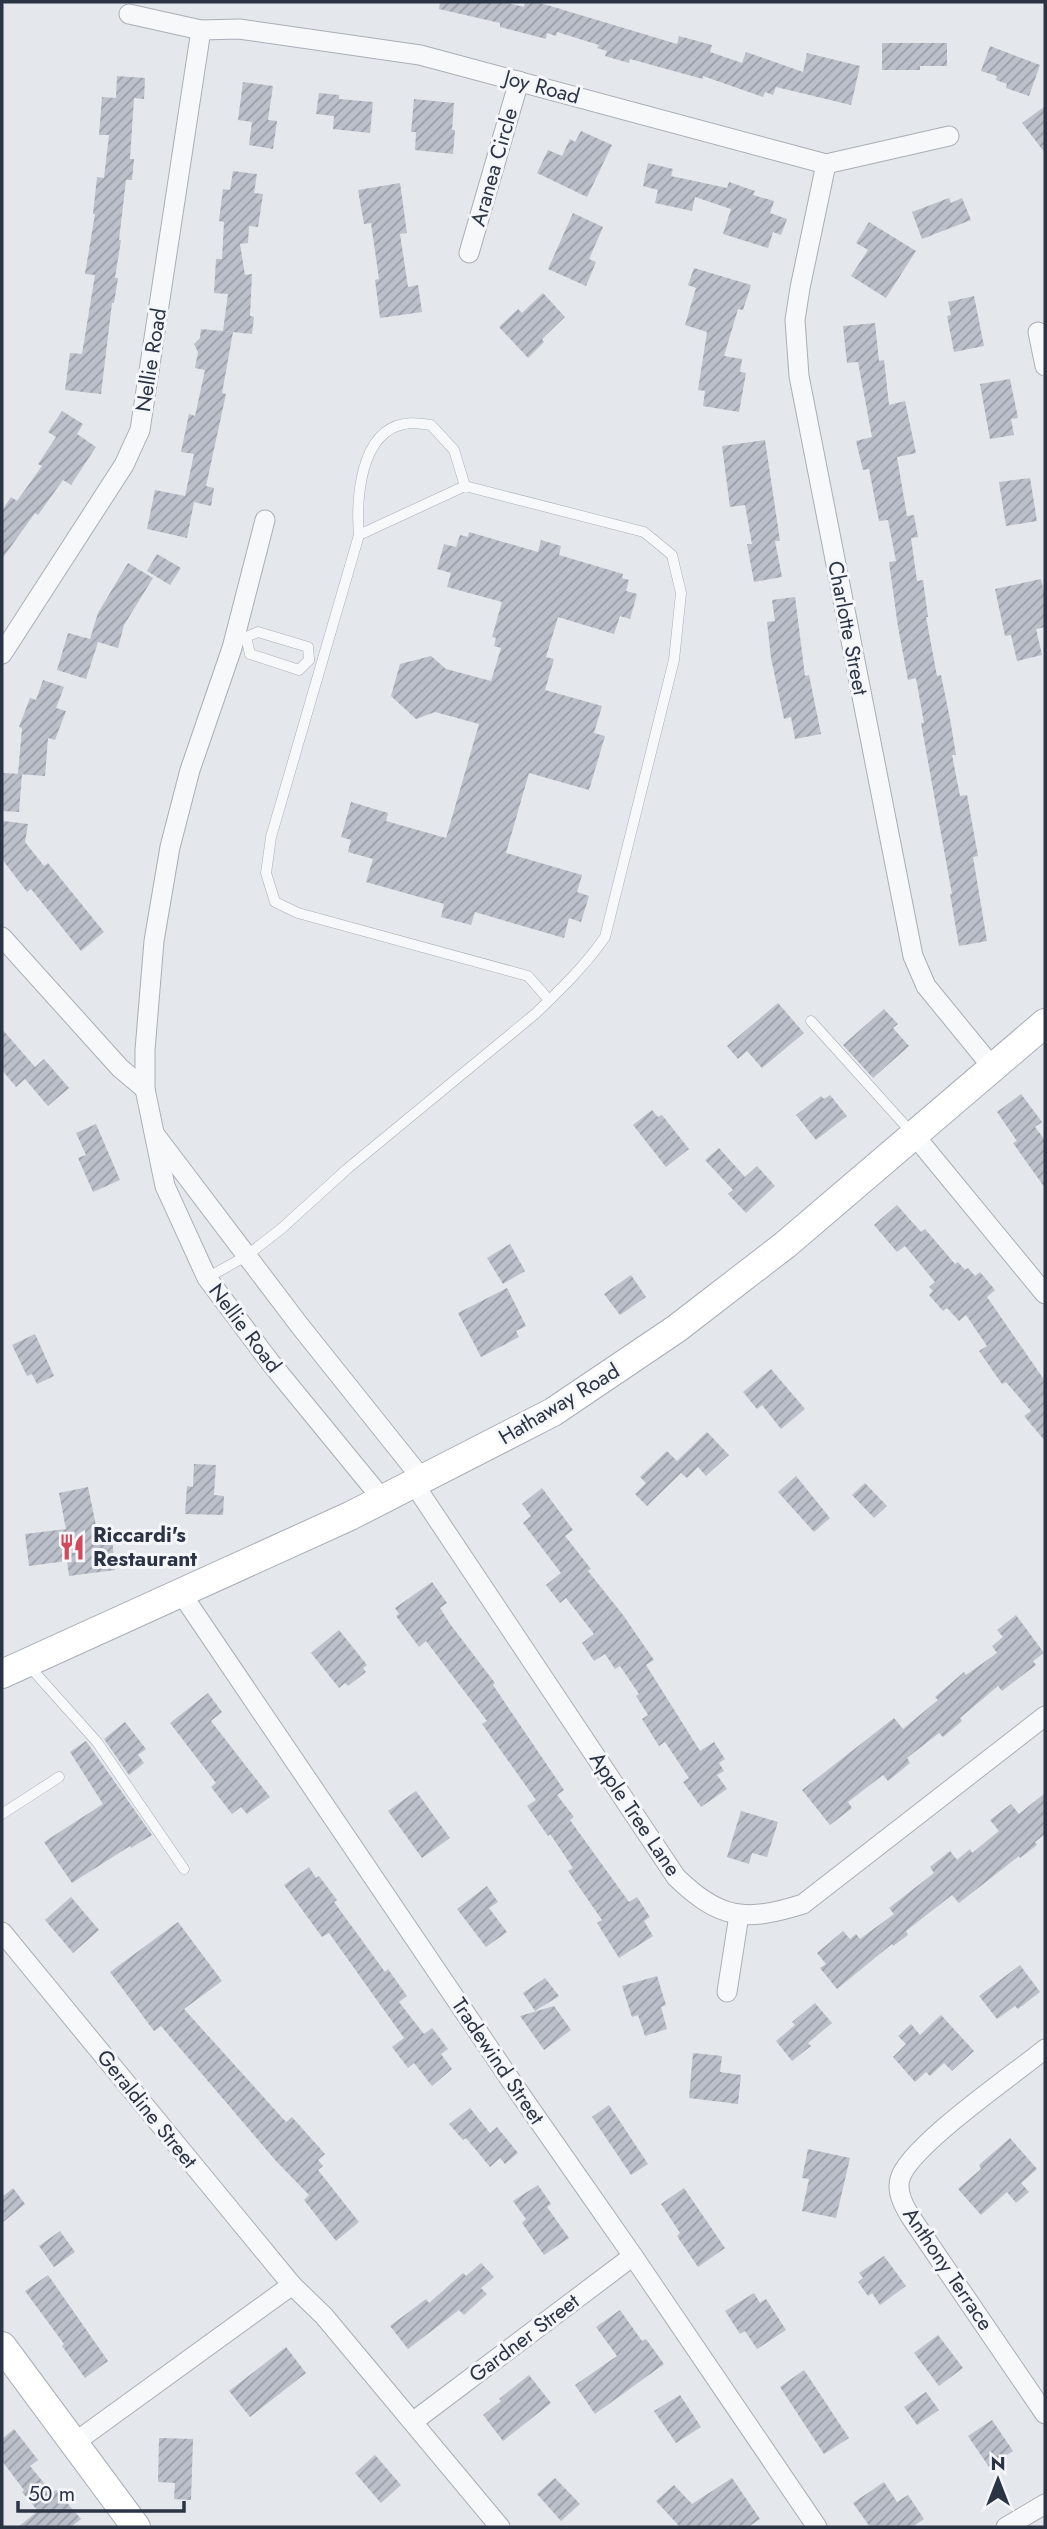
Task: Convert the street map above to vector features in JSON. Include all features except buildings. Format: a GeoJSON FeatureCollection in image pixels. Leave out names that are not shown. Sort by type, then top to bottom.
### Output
{"type":"FeatureCollection","features":[{"type":"Feature","properties":{"kind":"main road","name":"Hathaway Road"},"geometry":{"type":"LineString","coordinates":[[14,1669],[383,1500],[552,1412],[635,1357],[785,1245],[993,1068],[1043,1031]]}},
{"type":"Feature","properties":{"kind":"main road"},"geometry":{"type":"LineString","coordinates":[[2,2346],[136,2527]]}},
{"type":"Feature","properties":{"kind":"street","name":"Joy Road"},"geometry":{"type":"LineString","coordinates":[[129,14],[201,30],[239,29],[408,53],[826,164],[949,136]]}},
{"type":"Feature","properties":{"kind":"street","name":"Nellie Road"},"geometry":{"type":"LineString","coordinates":[[2,654],[124,465],[141,430],[201,30]]}},
{"type":"Feature","properties":{"kind":"street","name":"Aranea Circle"},"geometry":{"type":"LineString","coordinates":[[469,253],[519,81]]}},
{"type":"Feature","properties":{"kind":"street","name":"Charlotte Street"},"geometry":{"type":"LineString","coordinates":[[826,164],[800,288],[796,320],[799,376],[913,956],[926,985],[993,1068]]}},
{"type":"Feature","properties":{"kind":"street"},"geometry":{"type":"LineString","coordinates":[[1038,332],[1045,366]]}},
{"type":"Feature","properties":{"kind":"street","name":"Nellie Road"},"geometry":{"type":"LineString","coordinates":[[265,520],[241,636],[190,770],[164,878],[154,941],[145,1050],[145,1089],[165,1186],[207,1278],[270,1362],[383,1500]]}},
{"type":"Feature","properties":{"kind":"street"},"geometry":{"type":"LineString","coordinates":[[2,937],[120,1068],[145,1089]]}},
{"type":"Feature","properties":{"kind":"street","name":"Nellie Road"},"geometry":{"type":"LineString","coordinates":[[152,1129],[418,1482]]}},
{"type":"Feature","properties":{"kind":"street"},"geometry":{"type":"LineString","coordinates":[[915,1136],[1045,1294]]}},
{"type":"Feature","properties":{"kind":"street","name":"Apple Tree Lane"},"geometry":{"type":"LineString","coordinates":[[418,1482],[676,1877],[693,1894],[714,1907],[739,1915],[759,1916],[803,1904],[1045,1716]]}},
{"type":"Feature","properties":{"kind":"street","name":"Tradewind Street"},"geometry":{"type":"LineString","coordinates":[[181,1593],[817,2527]]}},
{"type":"Feature","properties":{"kind":"street"},"geometry":{"type":"LineString","coordinates":[[727,1992],[739,1915]]}},
{"type":"Feature","properties":{"kind":"street","name":"Geraldine Street"},"geometry":{"type":"LineString","coordinates":[[2,1932],[292,2285],[324,2316],[500,2527]]}},
{"type":"Feature","properties":{"kind":"street","name":"Anthony Terrace"},"geometry":{"type":"LineString","coordinates":[[1045,2049],[926,2143],[906,2166],[899,2183],[903,2202],[912,2220],[1045,2414]]}},
{"type":"Feature","properties":{"kind":"street","name":"Gardner Street"},"geometry":{"type":"LineString","coordinates":[[414,2421],[633,2256]]}},
{"type":"Feature","properties":{"kind":"street"},"geometry":{"type":"LineString","coordinates":[[74,2443],[292,2285]]}},
{"type":"Feature","properties":{"kind":"street"},"geometry":{"type":"LineString","coordinates":[[1006,2527],[1045,2504]]}},
{"type":"Feature","properties":{"kind":"lane"},"geometry":{"type":"LineString","coordinates":[[465,486],[454,450],[431,425],[402,424],[388,430],[373,444],[358,497],[359,535],[271,837],[266,873],[275,902],[298,914],[528,976],[549,1000]]}},
{"type":"Feature","properties":{"kind":"lane"},"geometry":{"type":"LineString","coordinates":[[207,1278],[246,1256],[281,1229],[346,1169],[464,1073],[549,1000],[605,937],[674,660],[681,593],[673,555],[644,532],[465,486],[359,535]]}},
{"type":"Feature","properties":{"kind":"lane"},"geometry":{"type":"LineString","coordinates":[[258,632],[308,647],[309,660],[299,670],[250,654],[241,636],[258,632]]}},
{"type":"Feature","properties":{"kind":"lane"},"geometry":{"type":"LineString","coordinates":[[309,660],[322,662]]}},
{"type":"Feature","properties":{"kind":"lane"},"geometry":{"type":"LineString","coordinates":[[811,1021],[915,1136]]}},
{"type":"Feature","properties":{"kind":"lane"},"geometry":{"type":"LineString","coordinates":[[14,1669],[97,1742],[184,1870]]}},
{"type":"Feature","properties":{"kind":"lane"},"geometry":{"type":"LineString","coordinates":[[2,1814],[59,1777]]}},
{"type":"Feature","properties":{"kind":"place","name":"Riccardi's Restaurant"},"geometry":{"type":"Point","coordinates":[72,1547]}}]}
